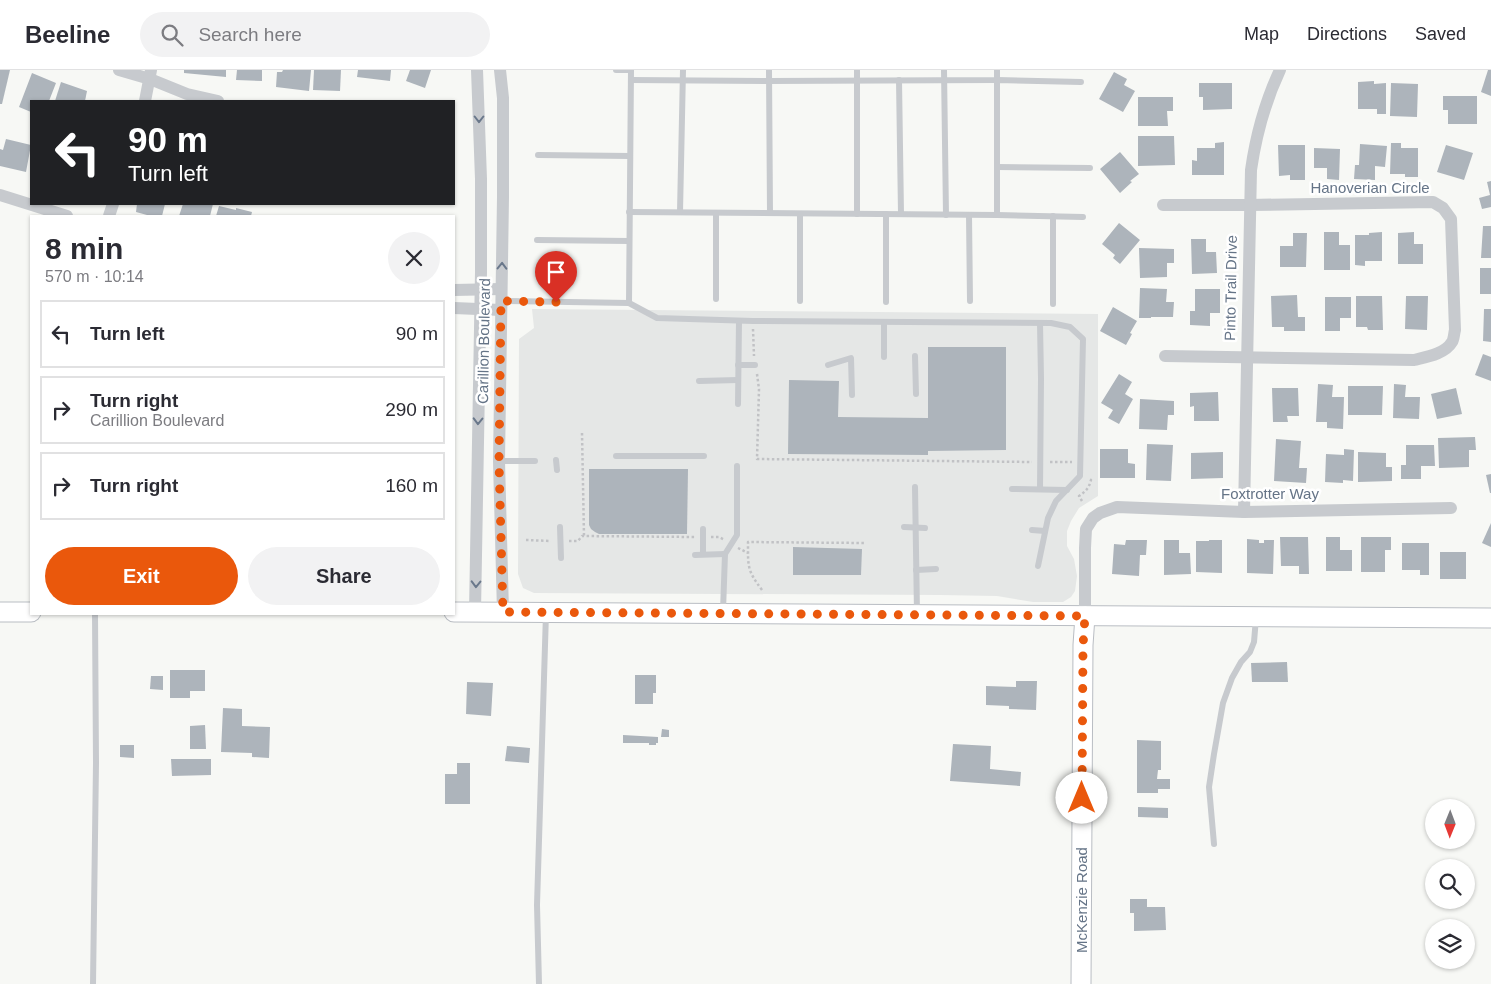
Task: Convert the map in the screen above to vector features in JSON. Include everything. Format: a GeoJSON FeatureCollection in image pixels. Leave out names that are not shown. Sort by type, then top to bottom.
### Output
{"type":"FeatureCollection","features":[{"type":"Feature","properties":{"kind":"main road"},"geometry":{"type":"LineString","coordinates":[[0,612],[30,612]]}},
{"type":"Feature","properties":{"kind":"main road"},"geometry":{"type":"LineString","coordinates":[[455,612],[1491,618]]}},
{"type":"Feature","properties":{"kind":"main road","name":"McKenzie Road"},"geometry":{"type":"LineString","coordinates":[[1081,984],[1083,646],[1085,616]]}},
{"type":"Feature","properties":{"kind":"street"},"geometry":{"type":"LineString","coordinates":[[119,70],[150,75],[187,94],[214,100]]}},
{"type":"Feature","properties":{"kind":"street","name":"Carillion Boulevard"},"geometry":{"type":"LineString","coordinates":[[475,612],[481,179],[477,70]]}},
{"type":"Feature","properties":{"kind":"street","name":"Carillion Boulevard"},"geometry":{"type":"LineString","coordinates":[[500,70],[503,98],[503,197],[499,462],[503,612]]}},
{"type":"Feature","properties":{"kind":"street","name":"Pinto Trail Drive"},"geometry":{"type":"LineString","coordinates":[[1244,512],[1251,170],[1254,145],[1265,107],[1280,70]]}},
{"type":"Feature","properties":{"kind":"street"},"geometry":{"type":"LineString","coordinates":[[145,100],[150,75]]}},
{"type":"Feature","properties":{"kind":"street"},"geometry":{"type":"LineString","coordinates":[[0,195],[30,204]]}},
{"type":"Feature","properties":{"kind":"street","name":"Hanoverian Circle"},"geometry":{"type":"LineString","coordinates":[[1163,205],[1432,202],[1443,208],[1451,219],[1455,330],[1452,342],[1444,350],[1432,356],[1414,360],[1165,356]]}},
{"type":"Feature","properties":{"kind":"street"},"geometry":{"type":"LineString","coordinates":[[32,205],[64,215]]}},
{"type":"Feature","properties":{"kind":"street"},"geometry":{"type":"LineString","coordinates":[[455,290],[480,290],[501,300]]}},
{"type":"Feature","properties":{"kind":"street"},"geometry":{"type":"LineString","coordinates":[[455,308],[480,310],[501,300]]}},
{"type":"Feature","properties":{"kind":"street","name":"Foxtrotter Way"},"geometry":{"type":"LineString","coordinates":[[1092,518],[1117,507],[1244,512],[1450,508]]}},
{"type":"Feature","properties":{"kind":"street","name":"McKenzie Road"},"geometry":{"type":"LineString","coordinates":[[1085,616],[1086,530],[1092,518]]}},
{"type":"Feature","properties":{"kind":"lane"},"geometry":{"type":"LineString","coordinates":[[616,70],[631,70],[628,303]]}},
{"type":"Feature","properties":{"kind":"lane"},"geometry":{"type":"LineString","coordinates":[[680,212],[682,70]]}},
{"type":"Feature","properties":{"kind":"lane"},"geometry":{"type":"LineString","coordinates":[[769,70],[770,213]]}},
{"type":"Feature","properties":{"kind":"lane"},"geometry":{"type":"LineString","coordinates":[[857,70],[857,214]]}},
{"type":"Feature","properties":{"kind":"lane"},"geometry":{"type":"LineString","coordinates":[[944,70],[946,215]]}},
{"type":"Feature","properties":{"kind":"lane"},"geometry":{"type":"LineString","coordinates":[[997,70],[997,215]]}},
{"type":"Feature","properties":{"kind":"lane"},"geometry":{"type":"LineString","coordinates":[[631,80],[996,80],[1081,82]]}},
{"type":"Feature","properties":{"kind":"lane"},"geometry":{"type":"LineString","coordinates":[[899,80],[901,214]]}},
{"type":"Feature","properties":{"kind":"lane"},"geometry":{"type":"LineString","coordinates":[[538,155],[630,156]]}},
{"type":"Feature","properties":{"kind":"lane"},"geometry":{"type":"LineString","coordinates":[[997,167],[1090,168]]}},
{"type":"Feature","properties":{"kind":"lane"},"geometry":{"type":"LineString","coordinates":[[630,212],[1083,216]]}},
{"type":"Feature","properties":{"kind":"lane"},"geometry":{"type":"LineString","coordinates":[[716,212],[716,298]]}},
{"type":"Feature","properties":{"kind":"lane"},"geometry":{"type":"LineString","coordinates":[[800,214],[800,301]]}},
{"type":"Feature","properties":{"kind":"lane"},"geometry":{"type":"LineString","coordinates":[[886,214],[886,302]]}},
{"type":"Feature","properties":{"kind":"lane"},"geometry":{"type":"LineString","coordinates":[[969,215],[970,301]]}},
{"type":"Feature","properties":{"kind":"lane"},"geometry":{"type":"LineString","coordinates":[[1052,304],[1053,216]]}},
{"type":"Feature","properties":{"kind":"lane"},"geometry":{"type":"LineString","coordinates":[[537,240],[629,241]]}},
{"type":"Feature","properties":{"kind":"lane"},"geometry":{"type":"LineString","coordinates":[[501,300],[628,303],[657,318],[739,321],[1051,323],[1070,327],[1083,340],[1080,476],[1056,501],[1048,518],[1038,566]]}},
{"type":"Feature","properties":{"kind":"lane"},"geometry":{"type":"LineString","coordinates":[[738,404],[739,321]]}},
{"type":"Feature","properties":{"kind":"lane"},"geometry":{"type":"LineString","coordinates":[[884,322],[884,357]]}},
{"type":"Feature","properties":{"kind":"lane"},"geometry":{"type":"LineString","coordinates":[[1040,323],[1042,379],[1040,489]]}},
{"type":"Feature","properties":{"kind":"lane"},"geometry":{"type":"LineString","coordinates":[[915,356],[916,394]]}},
{"type":"Feature","properties":{"kind":"lane"},"geometry":{"type":"LineString","coordinates":[[828,365],[851,358],[852,395]]}},
{"type":"Feature","properties":{"kind":"lane"},"geometry":{"type":"LineString","coordinates":[[738,365],[755,365]]}},
{"type":"Feature","properties":{"kind":"lane"},"geometry":{"type":"LineString","coordinates":[[699,381],[738,380]]}},
{"type":"Feature","properties":{"kind":"lane"},"geometry":{"type":"LineString","coordinates":[[616,456],[704,456]]}},
{"type":"Feature","properties":{"kind":"lane"},"geometry":{"type":"LineString","coordinates":[[556,460],[557,470]]}},
{"type":"Feature","properties":{"kind":"lane"},"geometry":{"type":"LineString","coordinates":[[499,462],[535,461]]}},
{"type":"Feature","properties":{"kind":"lane"},"geometry":{"type":"LineString","coordinates":[[723,614],[725,554],[736,535],[737,466]]}},
{"type":"Feature","properties":{"kind":"lane"},"geometry":{"type":"LineString","coordinates":[[737,484],[746,484]]}},
{"type":"Feature","properties":{"kind":"lane"},"geometry":{"type":"LineString","coordinates":[[915,487],[917,615]]}},
{"type":"Feature","properties":{"kind":"lane"},"geometry":{"type":"LineString","coordinates":[[1012,489],[1067,490]]}},
{"type":"Feature","properties":{"kind":"lane"},"geometry":{"type":"LineString","coordinates":[[737,522],[746,522]]}},
{"type":"Feature","properties":{"kind":"lane"},"geometry":{"type":"LineString","coordinates":[[560,527],[561,558]]}},
{"type":"Feature","properties":{"kind":"lane"},"geometry":{"type":"LineString","coordinates":[[904,527],[925,528]]}},
{"type":"Feature","properties":{"kind":"lane"},"geometry":{"type":"LineString","coordinates":[[703,529],[703,554]]}},
{"type":"Feature","properties":{"kind":"lane"},"geometry":{"type":"LineString","coordinates":[[1032,530],[1046,531]]}},
{"type":"Feature","properties":{"kind":"lane"},"geometry":{"type":"LineString","coordinates":[[695,555],[725,554]]}},
{"type":"Feature","properties":{"kind":"lane"},"geometry":{"type":"LineString","coordinates":[[916,570],[936,569]]}},
{"type":"Feature","properties":{"kind":"lane"},"geometry":{"type":"LineString","coordinates":[[539,984],[537,905],[546,612]]}},
{"type":"Feature","properties":{"kind":"lane"},"geometry":{"type":"LineString","coordinates":[[93,984],[96,763],[95,615]]}},
{"type":"Feature","properties":{"kind":"lane"},"geometry":{"type":"LineString","coordinates":[[1214,844],[1209,787],[1223,703],[1232,678],[1250,652],[1254,642],[1256,617]]}},
{"type":"Feature","properties":{"kind":"path"},"geometry":{"type":"LineString","coordinates":[[753,321],[753,350],[759,389],[757,459],[1072,462],[1072,470],[1092,480],[1087,490],[1079,496],[1082,501]]}},
{"type":"Feature","properties":{"kind":"path"},"geometry":{"type":"LineString","coordinates":[[582,433],[584,536]]}},
{"type":"Feature","properties":{"kind":"path"},"geometry":{"type":"LineString","coordinates":[[526,540],[578,541],[582,536],[719,537],[748,553]]}},
{"type":"Feature","properties":{"kind":"path"},"geometry":{"type":"LineString","coordinates":[[762,590],[751,576],[748,566],[748,542],[864,543]]}},
{"type":"Feature","properties":{"kind":"shaded area"},"geometry":{"type":"Polygon","coordinates":[[[532,309],[1098,314],[1098,496],[1079,508],[1067,531],[1067,546],[1074,559],[1077,576],[1075,591],[1071,597],[1063,602],[1033,602],[997,596],[534,593],[523,588],[518,574],[519,339],[534,328],[532,309]]]}},
{"type":"Feature","properties":{"kind":"building"},"geometry":{"type":"Polygon","coordinates":[[[0,70],[10,70],[2,104],[0,104],[0,70]]]}},
{"type":"Feature","properties":{"kind":"building"},"geometry":{"type":"Polygon","coordinates":[[[184,70],[226,70],[226,77],[184,73],[184,70]]]}},
{"type":"Feature","properties":{"kind":"building"},"geometry":{"type":"Polygon","coordinates":[[[237,70],[262,70],[262,81],[236,80],[237,70]]]}},
{"type":"Feature","properties":{"kind":"building"},"geometry":{"type":"Polygon","coordinates":[[[283,70],[311,70],[309,91],[276,87],[277,72],[282,72],[283,70]]]}},
{"type":"Feature","properties":{"kind":"building"},"geometry":{"type":"Polygon","coordinates":[[[314,70],[341,70],[340,91],[313,90],[314,70]]]}},
{"type":"Feature","properties":{"kind":"building"},"geometry":{"type":"Polygon","coordinates":[[[358,70],[391,70],[390,81],[357,77],[358,70]]]}},
{"type":"Feature","properties":{"kind":"building"},"geometry":{"type":"Polygon","coordinates":[[[410,70],[431,70],[425,88],[406,81],[410,70]]]}},
{"type":"Feature","properties":{"kind":"building"},"geometry":{"type":"Polygon","coordinates":[[[1488,70],[1491,70],[1491,96],[1481,92],[1488,70]]]}},
{"type":"Feature","properties":{"kind":"building"},"geometry":{"type":"Polygon","coordinates":[[[1114,72],[1127,79],[1124,85],[1135,91],[1123,112],[1099,99],[1114,72]]]}},
{"type":"Feature","properties":{"kind":"building"},"geometry":{"type":"Polygon","coordinates":[[[32,73],[56,83],[49,100],[30,100],[30,112],[19,107],[32,73]]]}},
{"type":"Feature","properties":{"kind":"building"},"geometry":{"type":"Polygon","coordinates":[[[1374,81],[1374,84],[1386,83],[1386,114],[1377,114],[1377,109],[1358,109],[1358,82],[1374,81]]]}},
{"type":"Feature","properties":{"kind":"building"},"geometry":{"type":"Polygon","coordinates":[[[61,82],[87,91],[85,100],[55,100],[61,82]]]}},
{"type":"Feature","properties":{"kind":"building"},"geometry":{"type":"Polygon","coordinates":[[[1199,83],[1232,83],[1232,109],[1203,110],[1203,97],[1199,97],[1199,83]]]}},
{"type":"Feature","properties":{"kind":"building"},"geometry":{"type":"Polygon","coordinates":[[[1391,83],[1418,84],[1417,117],[1390,116],[1391,83]]]}},
{"type":"Feature","properties":{"kind":"building"},"geometry":{"type":"Polygon","coordinates":[[[1443,96],[1477,96],[1477,124],[1448,124],[1448,110],[1443,110],[1443,96]]]}},
{"type":"Feature","properties":{"kind":"building"},"geometry":{"type":"Polygon","coordinates":[[[1138,97],[1173,97],[1173,111],[1167,111],[1168,126],[1138,126],[1138,97]]]}},
{"type":"Feature","properties":{"kind":"building"},"geometry":{"type":"Polygon","coordinates":[[[1138,136],[1174,136],[1175,165],[1138,166],[1138,136]]]}},
{"type":"Feature","properties":{"kind":"building"},"geometry":{"type":"Polygon","coordinates":[[[6,139],[30,145],[26,172],[0,166],[0,149],[3,150],[6,139]]]}},
{"type":"Feature","properties":{"kind":"building"},"geometry":{"type":"Polygon","coordinates":[[[1224,142],[1224,175],[1192,175],[1192,160],[1197,161],[1197,148],[1215,148],[1215,143],[1224,142]]]}},
{"type":"Feature","properties":{"kind":"building"},"geometry":{"type":"Polygon","coordinates":[[[1391,143],[1401,143],[1401,148],[1418,148],[1418,177],[1405,177],[1405,174],[1390,174],[1391,143]]]}},
{"type":"Feature","properties":{"kind":"building"},"geometry":{"type":"Polygon","coordinates":[[[1360,144],[1387,146],[1385,167],[1375,166],[1375,180],[1354,179],[1355,165],[1359,165],[1360,144]]]}},
{"type":"Feature","properties":{"kind":"building"},"geometry":{"type":"Polygon","coordinates":[[[1278,145],[1305,145],[1305,180],[1290,180],[1290,175],[1279,176],[1278,145]]]}},
{"type":"Feature","properties":{"kind":"building"},"geometry":{"type":"Polygon","coordinates":[[[1446,145],[1473,153],[1464,180],[1437,172],[1446,145]]]}},
{"type":"Feature","properties":{"kind":"building"},"geometry":{"type":"Polygon","coordinates":[[[1314,148],[1340,149],[1339,180],[1327,179],[1327,168],[1314,168],[1314,148]]]}},
{"type":"Feature","properties":{"kind":"building"},"geometry":{"type":"Polygon","coordinates":[[[1120,152],[1139,174],[1120,193],[1100,169],[1120,152]]]}},
{"type":"Feature","properties":{"kind":"building"},"geometry":{"type":"Polygon","coordinates":[[[1491,181],[1491,207],[1482,209],[1479,198],[1490,195],[1487,182],[1491,181]]]}},
{"type":"Feature","properties":{"kind":"building"},"geometry":{"type":"Polygon","coordinates":[[[137,205],[165,205],[162,215],[147,215],[136,212],[137,205]]]}},
{"type":"Feature","properties":{"kind":"building"},"geometry":{"type":"Polygon","coordinates":[[[183,205],[213,205],[210,215],[179,215],[183,205]]]}},
{"type":"Feature","properties":{"kind":"building"},"geometry":{"type":"Polygon","coordinates":[[[219,206],[252,212],[251,215],[216,215],[219,206]]]}},
{"type":"Feature","properties":{"kind":"building"},"geometry":{"type":"Polygon","coordinates":[[[1119,223],[1140,240],[1120,264],[1113,258],[1115,255],[1102,244],[1119,223]]]}},
{"type":"Feature","properties":{"kind":"building"},"geometry":{"type":"Polygon","coordinates":[[[1483,226],[1491,226],[1491,258],[1481,258],[1483,226]]]}},
{"type":"Feature","properties":{"kind":"building"},"geometry":{"type":"Polygon","coordinates":[[[1324,232],[1339,232],[1339,245],[1350,245],[1350,270],[1324,270],[1324,232]]]}},
{"type":"Feature","properties":{"kind":"building"},"geometry":{"type":"Polygon","coordinates":[[[1382,232],[1382,261],[1365,261],[1365,266],[1355,265],[1355,235],[1369,235],[1369,233],[1382,232]]]}},
{"type":"Feature","properties":{"kind":"building"},"geometry":{"type":"Polygon","coordinates":[[[1414,232],[1414,244],[1423,244],[1423,264],[1398,264],[1398,233],[1414,232]]]}},
{"type":"Feature","properties":{"kind":"building"},"geometry":{"type":"Polygon","coordinates":[[[1293,233],[1307,233],[1306,267],[1280,267],[1280,246],[1293,246],[1293,233]]]}},
{"type":"Feature","properties":{"kind":"building"},"geometry":{"type":"Polygon","coordinates":[[[1191,239],[1206,239],[1206,252],[1216,252],[1217,273],[1192,274],[1191,239]]]}},
{"type":"Feature","properties":{"kind":"building"},"geometry":{"type":"Polygon","coordinates":[[[1139,248],[1174,249],[1174,263],[1167,263],[1167,277],[1140,278],[1139,248]]]}},
{"type":"Feature","properties":{"kind":"building"},"geometry":{"type":"Polygon","coordinates":[[[1480,268],[1491,268],[1491,294],[1480,294],[1480,268]]]}},
{"type":"Feature","properties":{"kind":"building"},"geometry":{"type":"Polygon","coordinates":[[[1140,288],[1167,289],[1166,302],[1174,302],[1173,317],[1139,318],[1140,288]]]}},
{"type":"Feature","properties":{"kind":"building"},"geometry":{"type":"Polygon","coordinates":[[[1195,289],[1220,289],[1220,313],[1210,313],[1210,326],[1190,325],[1190,311],[1195,311],[1195,289]]]}},
{"type":"Feature","properties":{"kind":"building"},"geometry":{"type":"Polygon","coordinates":[[[1297,295],[1298,317],[1305,317],[1305,331],[1284,331],[1284,327],[1272,327],[1271,296],[1297,295]]]}},
{"type":"Feature","properties":{"kind":"building"},"geometry":{"type":"Polygon","coordinates":[[[1356,296],[1382,296],[1383,330],[1368,330],[1367,327],[1356,327],[1356,296]]]}},
{"type":"Feature","properties":{"kind":"building"},"geometry":{"type":"Polygon","coordinates":[[[1406,296],[1428,296],[1427,330],[1405,329],[1406,296]]]}},
{"type":"Feature","properties":{"kind":"building"},"geometry":{"type":"Polygon","coordinates":[[[1325,297],[1351,297],[1351,318],[1340,318],[1340,331],[1325,331],[1325,297]]]}},
{"type":"Feature","properties":{"kind":"building"},"geometry":{"type":"Polygon","coordinates":[[[1113,307],[1137,321],[1126,345],[1100,331],[1113,307]]]}},
{"type":"Feature","properties":{"kind":"building"},"geometry":{"type":"Polygon","coordinates":[[[1484,309],[1491,309],[1491,342],[1483,341],[1484,309]]]}},
{"type":"Feature","properties":{"kind":"building"},"geometry":{"type":"Polygon","coordinates":[[[928,347],[1006,347],[1006,450],[928,451],[928,455],[788,454],[789,380],[839,381],[838,417],[928,418],[928,347]]]}},
{"type":"Feature","properties":{"kind":"building"},"geometry":{"type":"Polygon","coordinates":[[[1483,354],[1491,357],[1491,381],[1475,375],[1483,354]]]}},
{"type":"Feature","properties":{"kind":"building"},"geometry":{"type":"Polygon","coordinates":[[[1119,374],[1132,382],[1125,394],[1133,399],[1119,424],[1108,418],[1113,410],[1101,403],[1119,374]]]}},
{"type":"Feature","properties":{"kind":"building"},"geometry":{"type":"Polygon","coordinates":[[[1318,384],[1333,385],[1332,397],[1344,397],[1343,429],[1327,428],[1327,422],[1316,422],[1318,384]]]}},
{"type":"Feature","properties":{"kind":"building"},"geometry":{"type":"Polygon","coordinates":[[[1394,384],[1406,385],[1405,397],[1420,397],[1419,419],[1393,418],[1394,384]]]}},
{"type":"Feature","properties":{"kind":"building"},"geometry":{"type":"Polygon","coordinates":[[[1348,386],[1383,386],[1382,415],[1348,415],[1348,386]]]}},
{"type":"Feature","properties":{"kind":"building"},"geometry":{"type":"Polygon","coordinates":[[[1272,388],[1298,388],[1299,416],[1287,416],[1288,422],[1273,422],[1272,388]]]}},
{"type":"Feature","properties":{"kind":"building"},"geometry":{"type":"Polygon","coordinates":[[[1456,388],[1462,414],[1437,419],[1431,394],[1456,388]]]}},
{"type":"Feature","properties":{"kind":"building"},"geometry":{"type":"Polygon","coordinates":[[[1218,392],[1219,421],[1194,421],[1194,406],[1190,407],[1190,393],[1218,392]]]}},
{"type":"Feature","properties":{"kind":"building"},"geometry":{"type":"Polygon","coordinates":[[[1140,399],[1174,401],[1174,415],[1168,415],[1167,430],[1139,429],[1140,399]]]}},
{"type":"Feature","properties":{"kind":"building"},"geometry":{"type":"Polygon","coordinates":[[[1475,437],[1476,450],[1469,450],[1469,467],[1439,468],[1438,438],[1475,437]]]}},
{"type":"Feature","properties":{"kind":"building"},"geometry":{"type":"Polygon","coordinates":[[[1276,439],[1301,441],[1299,468],[1307,468],[1306,483],[1274,481],[1276,439]]]}},
{"type":"Feature","properties":{"kind":"building"},"geometry":{"type":"Polygon","coordinates":[[[1147,444],[1173,445],[1171,481],[1146,480],[1147,444]]]}},
{"type":"Feature","properties":{"kind":"building"},"geometry":{"type":"Polygon","coordinates":[[[1406,445],[1434,445],[1435,466],[1421,466],[1421,479],[1401,479],[1401,465],[1406,465],[1406,445]]]}},
{"type":"Feature","properties":{"kind":"building"},"geometry":{"type":"Polygon","coordinates":[[[1100,449],[1128,449],[1128,463],[1135,464],[1135,478],[1100,478],[1100,449]]]}},
{"type":"Feature","properties":{"kind":"building"},"geometry":{"type":"Polygon","coordinates":[[[1344,449],[1354,450],[1353,481],[1343,480],[1343,483],[1325,482],[1326,454],[1344,455],[1344,449]]]}},
{"type":"Feature","properties":{"kind":"building"},"geometry":{"type":"Polygon","coordinates":[[[1223,452],[1223,478],[1191,479],[1191,453],[1223,452]]]}},
{"type":"Feature","properties":{"kind":"building"},"geometry":{"type":"Polygon","coordinates":[[[1358,452],[1386,453],[1386,467],[1392,467],[1392,481],[1358,482],[1358,452]]]}},
{"type":"Feature","properties":{"kind":"building"},"geometry":{"type":"Polygon","coordinates":[[[589,469],[688,469],[687,534],[599,534],[595,532],[589,525],[589,469]]]}},
{"type":"Feature","properties":{"kind":"building"},"geometry":{"type":"Polygon","coordinates":[[[1491,474],[1491,493],[1490,493],[1486,475],[1491,474]]]}},
{"type":"Feature","properties":{"kind":"building"},"geometry":{"type":"Polygon","coordinates":[[[1491,523],[1491,547],[1482,543],[1491,523]]]}},
{"type":"Feature","properties":{"kind":"building"},"geometry":{"type":"Polygon","coordinates":[[[1280,537],[1308,537],[1309,574],[1299,574],[1299,566],[1281,566],[1280,537]]]}},
{"type":"Feature","properties":{"kind":"building"},"geometry":{"type":"Polygon","coordinates":[[[1326,537],[1340,537],[1340,550],[1352,550],[1352,571],[1326,571],[1326,537]]]}},
{"type":"Feature","properties":{"kind":"building"},"geometry":{"type":"Polygon","coordinates":[[[1361,537],[1391,537],[1391,550],[1385,550],[1385,572],[1361,572],[1361,537]]]}},
{"type":"Feature","properties":{"kind":"building"},"geometry":{"type":"Polygon","coordinates":[[[1247,539],[1259,540],[1259,543],[1264,543],[1264,540],[1274,540],[1273,574],[1247,573],[1247,539]]]}},
{"type":"Feature","properties":{"kind":"building"},"geometry":{"type":"Polygon","coordinates":[[[1126,540],[1147,540],[1146,555],[1140,555],[1139,576],[1112,574],[1114,544],[1125,545],[1126,540]]]}},
{"type":"Feature","properties":{"kind":"building"},"geometry":{"type":"Polygon","coordinates":[[[1164,540],[1179,540],[1179,553],[1190,553],[1191,574],[1164,575],[1164,540]]]}},
{"type":"Feature","properties":{"kind":"building"},"geometry":{"type":"Polygon","coordinates":[[[1222,540],[1222,573],[1196,572],[1196,541],[1222,540]]]}},
{"type":"Feature","properties":{"kind":"building"},"geometry":{"type":"Polygon","coordinates":[[[1402,543],[1429,543],[1429,575],[1420,575],[1420,570],[1402,570],[1402,543]]]}},
{"type":"Feature","properties":{"kind":"building"},"geometry":{"type":"Polygon","coordinates":[[[793,547],[862,549],[861,575],[793,575],[793,547]]]}},
{"type":"Feature","properties":{"kind":"building"},"geometry":{"type":"Polygon","coordinates":[[[1440,552],[1466,552],[1466,579],[1440,579],[1440,552]]]}},
{"type":"Feature","properties":{"kind":"building"},"geometry":{"type":"Polygon","coordinates":[[[1287,662],[1288,682],[1252,682],[1251,663],[1287,662]]]}},
{"type":"Feature","properties":{"kind":"building"},"geometry":{"type":"Polygon","coordinates":[[[170,670],[205,670],[205,691],[190,691],[190,698],[170,698],[170,670]]]}},
{"type":"Feature","properties":{"kind":"building"},"geometry":{"type":"Polygon","coordinates":[[[635,675],[656,675],[656,693],[653,693],[653,704],[635,704],[635,675]]]}},
{"type":"Feature","properties":{"kind":"building"},"geometry":{"type":"Polygon","coordinates":[[[151,676],[163,676],[163,690],[150,689],[151,676]]]}},
{"type":"Feature","properties":{"kind":"building"},"geometry":{"type":"Polygon","coordinates":[[[1016,681],[1037,681],[1036,710],[1009,709],[1009,706],[986,705],[986,686],[1016,687],[1016,681]]]}},
{"type":"Feature","properties":{"kind":"building"},"geometry":{"type":"Polygon","coordinates":[[[467,682],[493,683],[491,716],[466,714],[467,682]]]}},
{"type":"Feature","properties":{"kind":"building"},"geometry":{"type":"Polygon","coordinates":[[[223,708],[242,709],[242,726],[270,727],[269,758],[252,757],[252,753],[221,752],[223,708]]]}},
{"type":"Feature","properties":{"kind":"building"},"geometry":{"type":"Polygon","coordinates":[[[205,725],[206,749],[190,749],[190,726],[205,725]]]}},
{"type":"Feature","properties":{"kind":"building"},"geometry":{"type":"Polygon","coordinates":[[[662,729],[669,730],[669,737],[661,737],[662,729]]]}},
{"type":"Feature","properties":{"kind":"building"},"geometry":{"type":"Polygon","coordinates":[[[623,735],[658,737],[658,743],[656,745],[649,745],[649,743],[623,743],[623,735]]]}},
{"type":"Feature","properties":{"kind":"building"},"geometry":{"type":"Polygon","coordinates":[[[1137,740],[1161,741],[1161,770],[1158,770],[1157,779],[1170,779],[1170,789],[1158,789],[1158,793],[1137,793],[1137,740]]]}},
{"type":"Feature","properties":{"kind":"building"},"geometry":{"type":"Polygon","coordinates":[[[953,744],[991,746],[990,769],[1021,772],[1020,786],[950,781],[953,744]]]}},
{"type":"Feature","properties":{"kind":"building"},"geometry":{"type":"Polygon","coordinates":[[[120,745],[134,745],[134,758],[120,757],[120,745]]]}},
{"type":"Feature","properties":{"kind":"building"},"geometry":{"type":"Polygon","coordinates":[[[507,746],[530,748],[529,763],[505,761],[507,746]]]}},
{"type":"Feature","properties":{"kind":"building"},"geometry":{"type":"Polygon","coordinates":[[[171,759],[211,759],[211,775],[172,776],[171,759]]]}},
{"type":"Feature","properties":{"kind":"building"},"geometry":{"type":"Polygon","coordinates":[[[457,763],[470,763],[470,804],[445,804],[445,774],[457,774],[457,763]]]}},
{"type":"Feature","properties":{"kind":"building"},"geometry":{"type":"Polygon","coordinates":[[[1138,807],[1168,808],[1168,818],[1138,817],[1138,807]]]}},
{"type":"Feature","properties":{"kind":"building"},"geometry":{"type":"Polygon","coordinates":[[[1130,899],[1147,899],[1147,907],[1165,907],[1166,930],[1134,931],[1134,913],[1130,913],[1130,899]]]}},
{"type":"Feature","properties":{"kind":"route"},"geometry":{"type":"LineString","coordinates":[[556,302],[501,301],[499,462],[503,612],[1085,616],[1083,646],[1082,798]]}}]}
